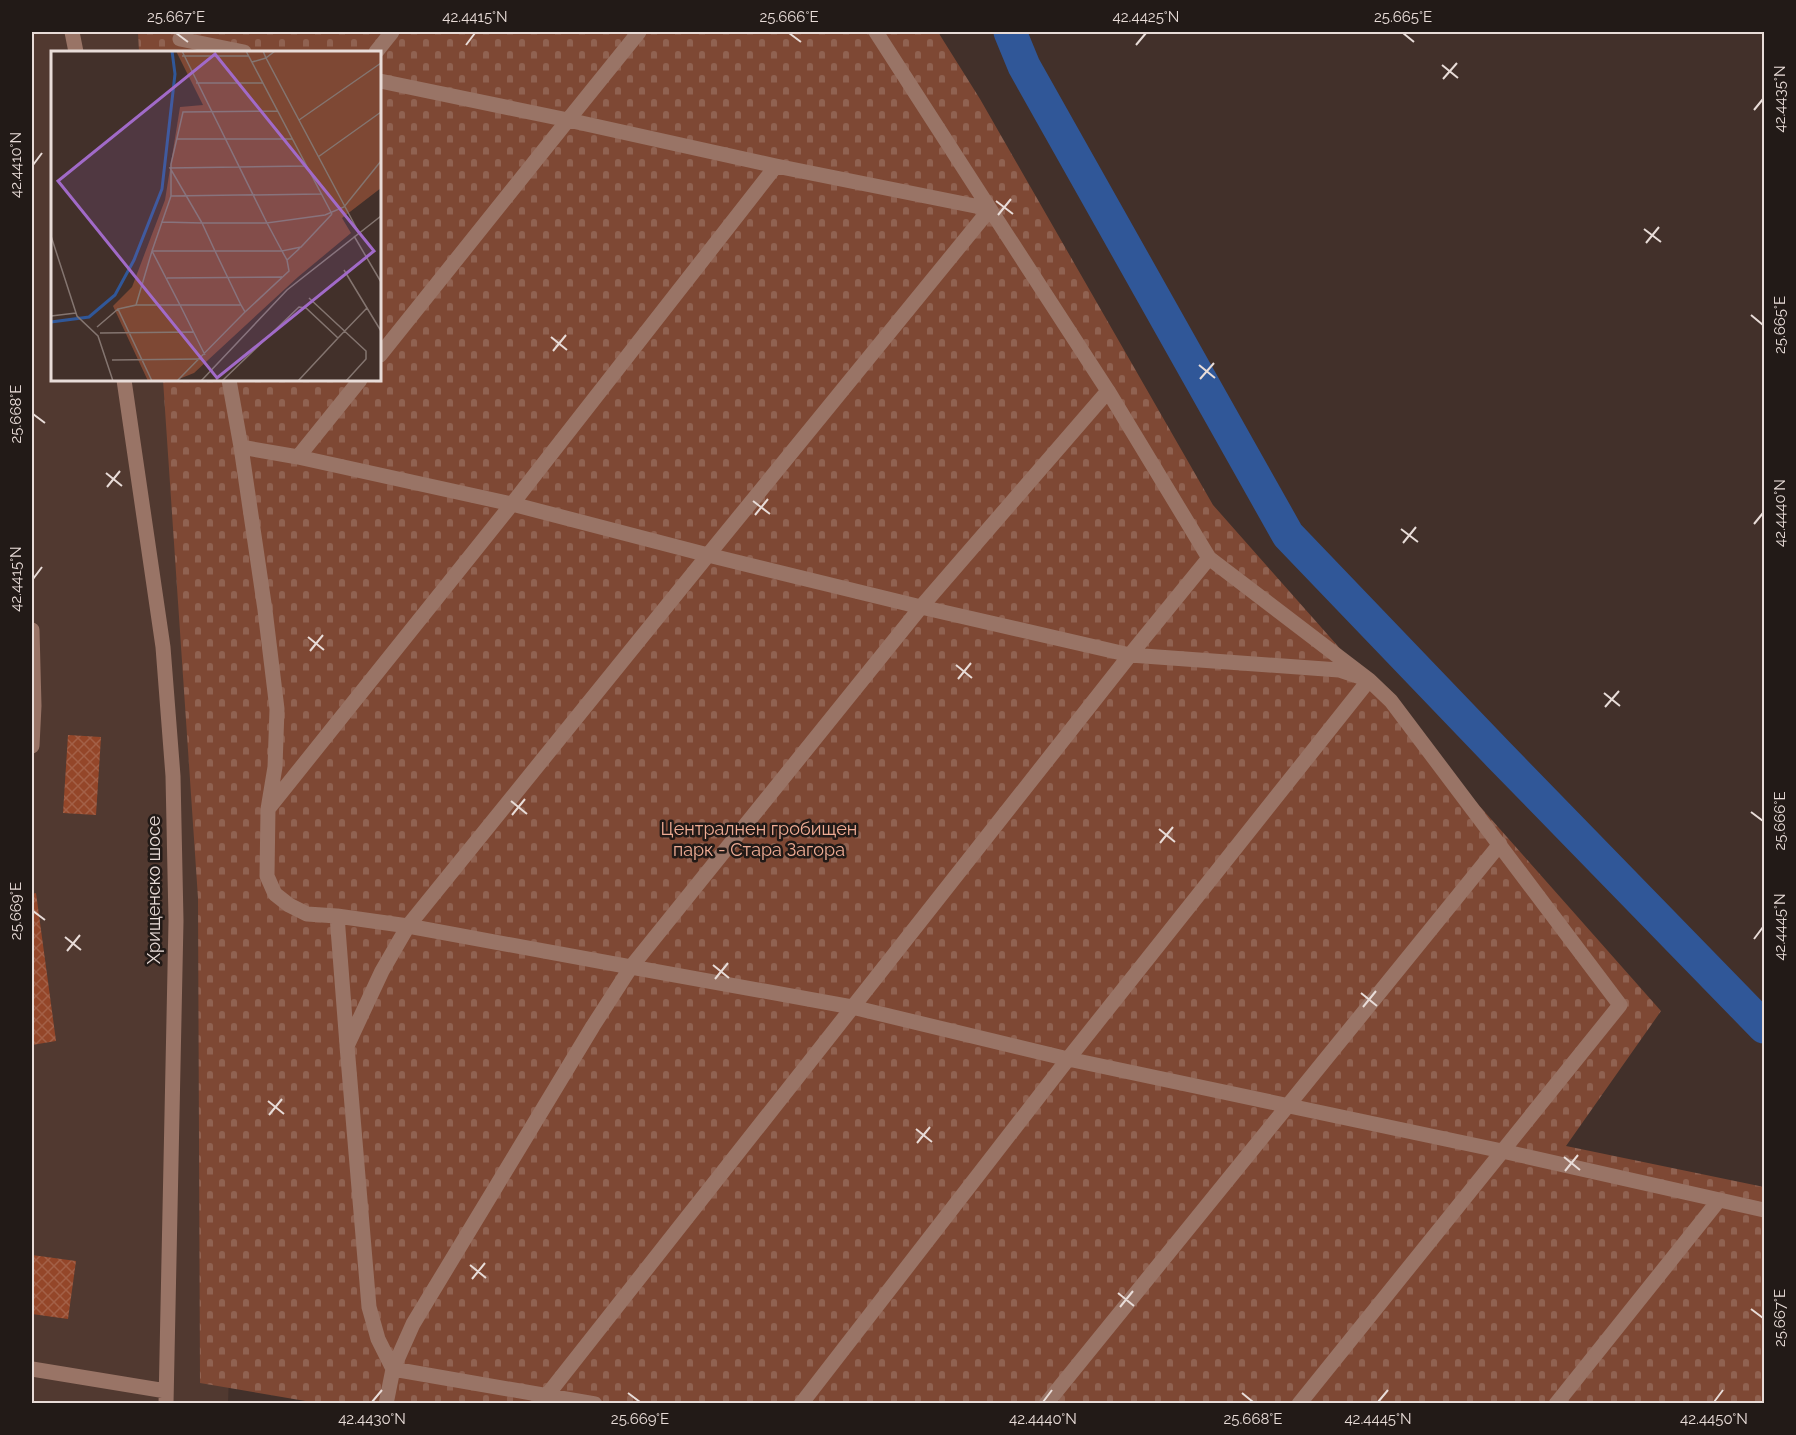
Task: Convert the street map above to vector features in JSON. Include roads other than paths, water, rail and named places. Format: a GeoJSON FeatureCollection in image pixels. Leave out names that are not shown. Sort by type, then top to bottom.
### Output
{"type":"FeatureCollection","features":[{"type":"Feature","properties":{"kind":"street"},"geometry":{"type":"LineString","coordinates":[[72,32],[76,51]]}},
{"type":"Feature","properties":{"kind":"street"},"geometry":{"type":"LineString","coordinates":[[377,51],[392,32]]}},
{"type":"Feature","properties":{"kind":"street"},"geometry":{"type":"LineString","coordinates":[[381,354],[639,32]]}},
{"type":"Feature","properties":{"kind":"street"},"geometry":{"type":"LineString","coordinates":[[876,32],[1108,392],[1209,558],[1370,680],[1391,701],[1620,1005],[1299,1404]]}},
{"type":"Feature","properties":{"kind":"street"},"geometry":{"type":"LineString","coordinates":[[181,41],[238,51]]}},
{"type":"Feature","properties":{"kind":"street"},"geometry":{"type":"LineString","coordinates":[[381,81],[776,166],[990,209]]}},
{"type":"Feature","properties":{"kind":"street"},"geometry":{"type":"LineString","coordinates":[[268,809],[512,504],[776,166]]}},
{"type":"Feature","properties":{"kind":"street"},"geometry":{"type":"LineString","coordinates":[[347,1046],[382,971],[408,926],[990,209]]}},
{"type":"Feature","properties":{"kind":"street","name":"Хрищенско шосе"},"geometry":{"type":"LineString","coordinates":[[124,381],[163,646],[173,776],[176,921],[166,1397]]}},
{"type":"Feature","properties":{"kind":"street"},"geometry":{"type":"LineString","coordinates":[[229,381],[265,610],[277,709],[275,766],[268,809],[267,876],[275,894],[289,905],[307,914],[408,926],[852,1007],[1068,1059],[1502,1150],[1764,1210]]}},
{"type":"Feature","properties":{"kind":"street"},"geometry":{"type":"LineString","coordinates":[[298,457],[359,381]]}},
{"type":"Feature","properties":{"kind":"street"},"geometry":{"type":"LineString","coordinates":[[386,1404],[393,1369],[413,1324],[631,967],[921,607],[1108,392]]}},
{"type":"Feature","properties":{"kind":"street"},"geometry":{"type":"LineString","coordinates":[[241,447],[298,457],[512,504],[708,555],[1130,655],[1339,670],[1370,680]]}},
{"type":"Feature","properties":{"kind":"street"},"geometry":{"type":"LineString","coordinates":[[548,1394],[1130,655],[1209,558]]}},
{"type":"Feature","properties":{"kind":"street"},"geometry":{"type":"LineString","coordinates":[[32,630],[34,706],[32,746]]}},
{"type":"Feature","properties":{"kind":"street"},"geometry":{"type":"LineString","coordinates":[[801,1404],[1068,1059],[1370,680]]}},
{"type":"Feature","properties":{"kind":"street"},"geometry":{"type":"LineString","coordinates":[[1046,1404],[1500,844]]}},
{"type":"Feature","properties":{"kind":"street"},"geometry":{"type":"LineString","coordinates":[[337,916],[369,1307],[378,1339],[393,1369]]}},
{"type":"Feature","properties":{"kind":"street"},"geometry":{"type":"LineString","coordinates":[[1556,1404],[1719,1200]]}},
{"type":"Feature","properties":{"kind":"street"},"geometry":{"type":"LineString","coordinates":[[32,1369],[166,1397]]}},
{"type":"Feature","properties":{"kind":"street"},"geometry":{"type":"LineString","coordinates":[[393,1369],[548,1394],[595,1404]]}},
{"type":"Feature","properties":{"kind":"waterway"},"geometry":{"type":"LineString","coordinates":[[1010,32],[1024,66],[1288,535],[1764,1027]]}},
{"type":"Feature","properties":{"kind":"park label","name":"Централнен гробищен парк - Стара Загора"},"geometry":{"type":"Point","coordinates":[759,839]}}]}
